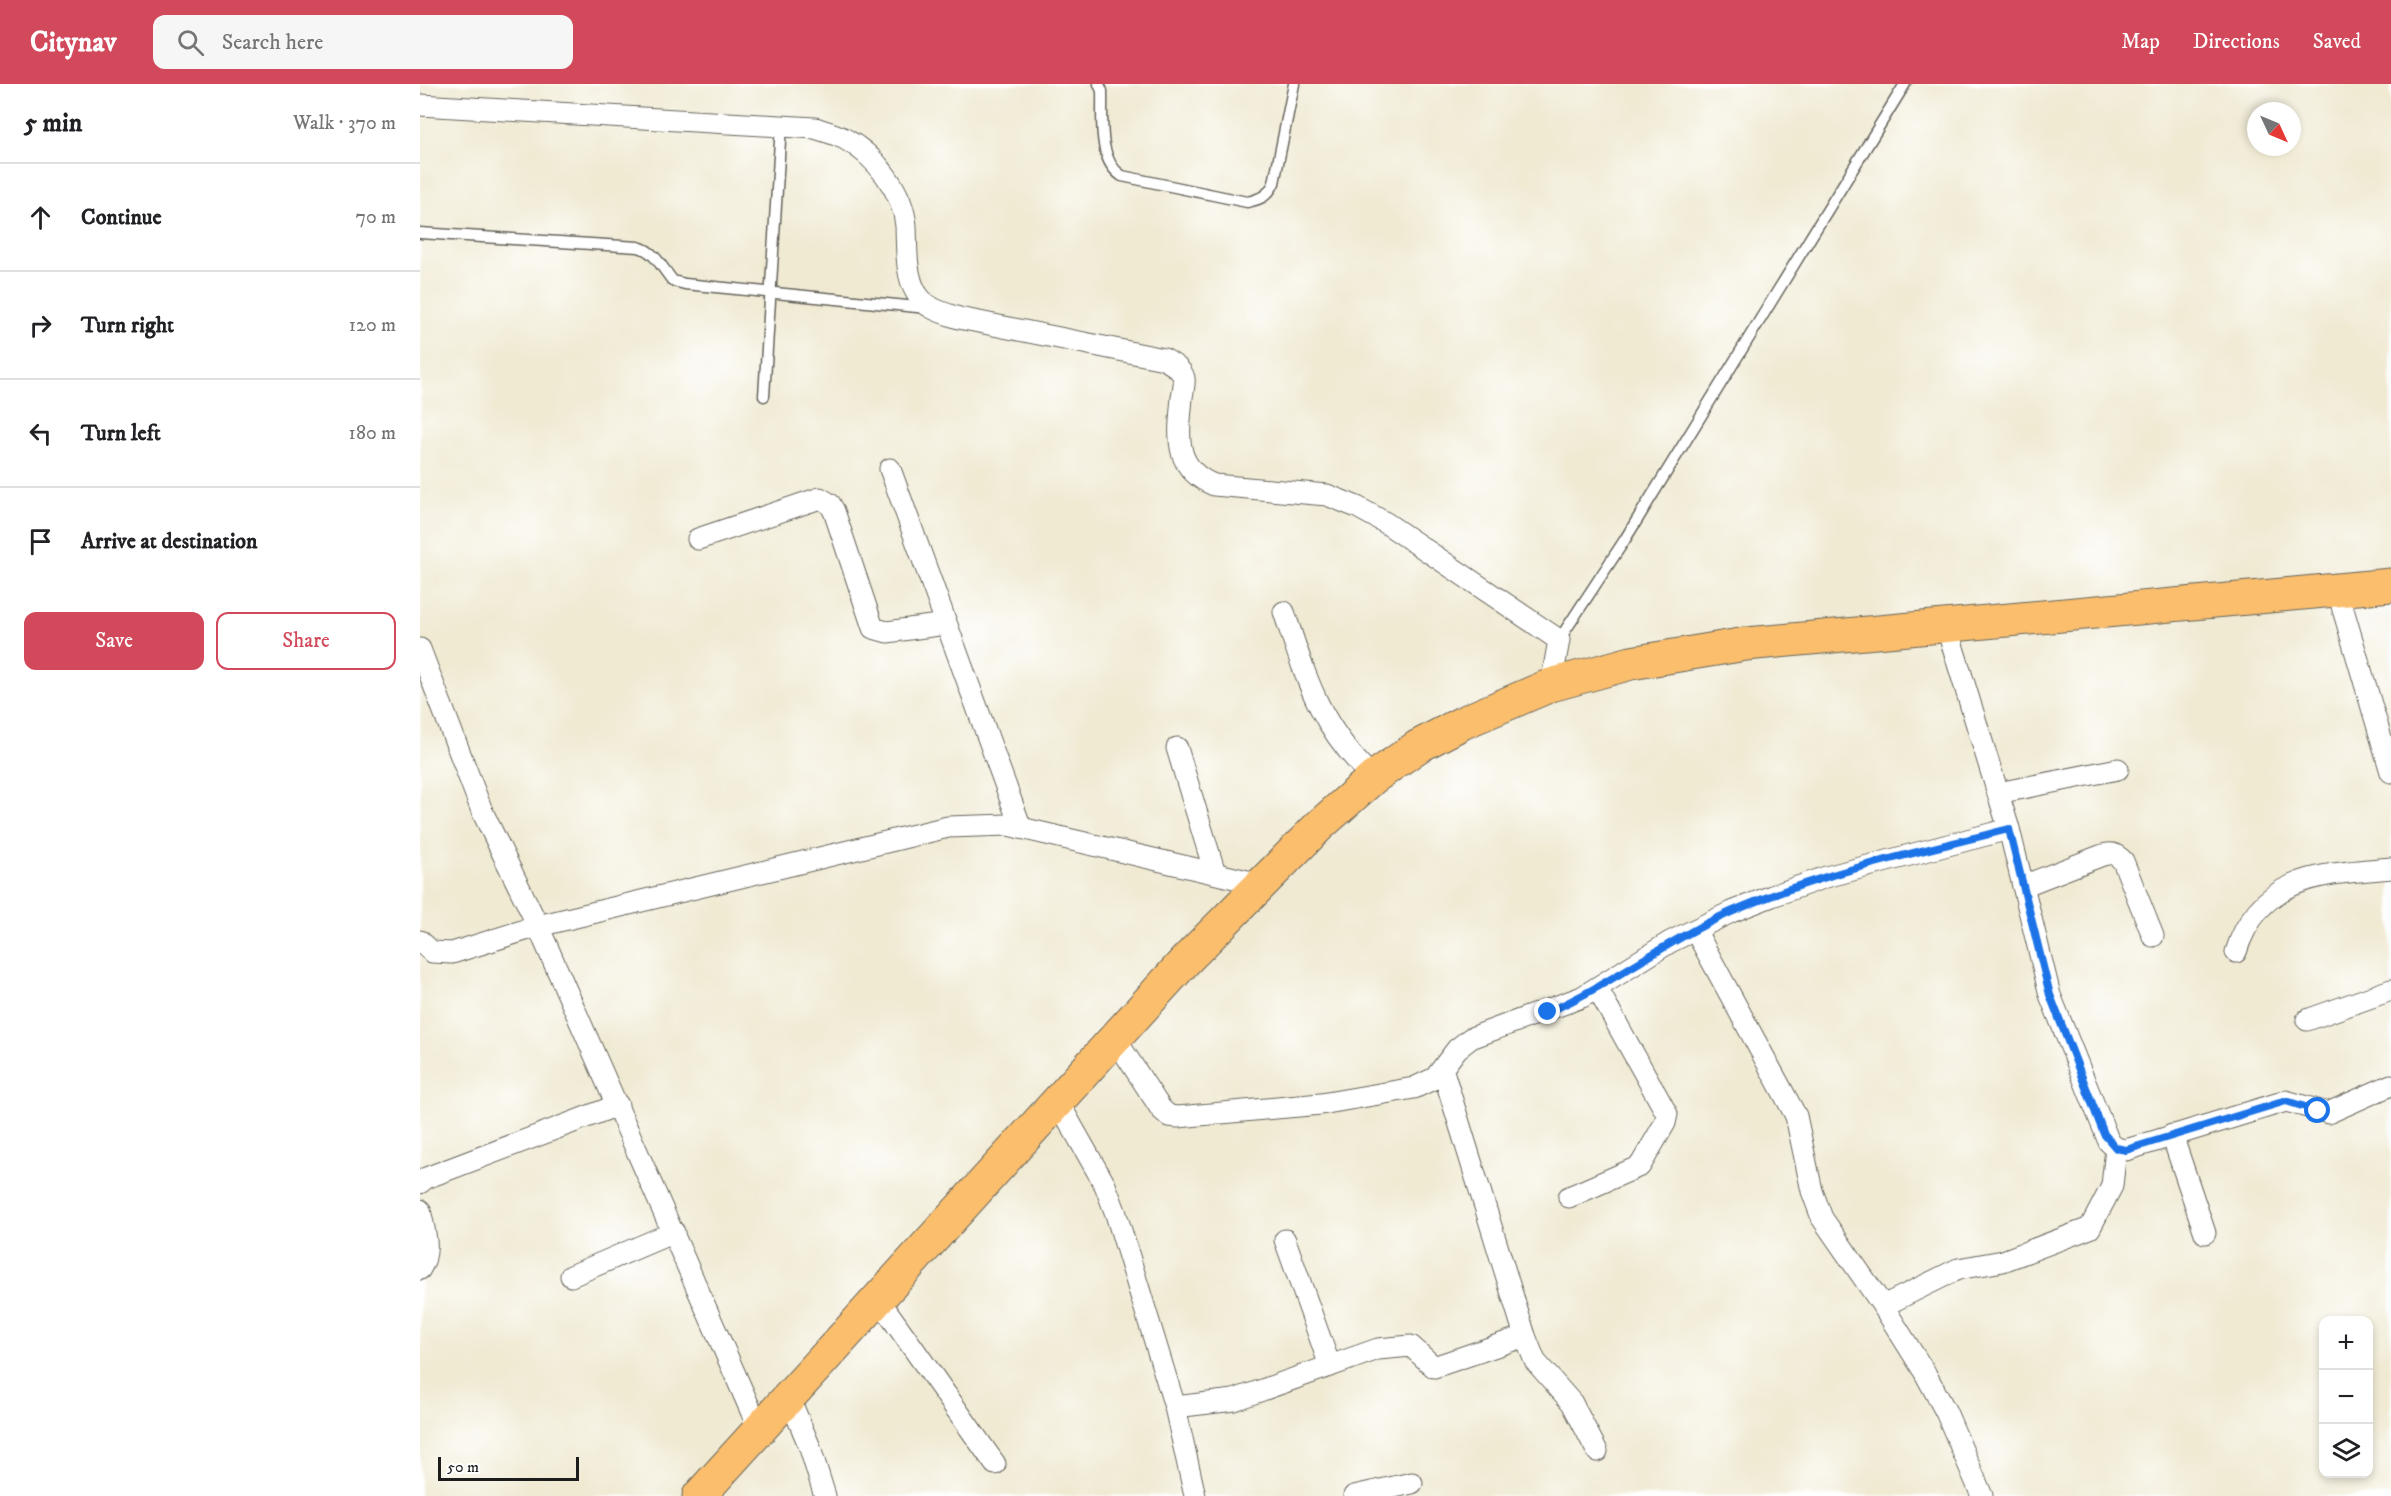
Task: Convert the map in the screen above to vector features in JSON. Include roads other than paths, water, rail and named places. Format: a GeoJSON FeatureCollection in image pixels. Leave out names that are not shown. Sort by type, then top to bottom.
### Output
{"type":"FeatureCollection","features":[{"type":"Feature","properties":{"kind":"highway"},"geometry":{"type":"LineString","coordinates":[[699,1496],[1114,1037],[1260,884],[1373,778],[1417,747],[1462,723],[1551,685],[1676,653],[2391,585]]}},
{"type":"Feature","properties":{"kind":"street"},"geometry":{"type":"LineString","coordinates":[[420,105],[781,125],[815,128],[844,138],[867,153],[898,195],[905,222],[912,282],[917,295],[931,309],[959,318],[1164,359],[1177,367],[1184,378],[1179,442],[1183,458],[1200,479],[1214,485],[1327,495],[1358,507],[1386,523],[1559,639],[1551,685]]}},
{"type":"Feature","properties":{"kind":"street"},"geometry":{"type":"LineString","coordinates":[[890,469],[1021,828]]}},
{"type":"Feature","properties":{"kind":"street"},"geometry":{"type":"LineString","coordinates":[[698,539],[820,498],[825,500],[834,511],[873,628],[887,632],[946,624]]}},
{"type":"Feature","properties":{"kind":"street"},"geometry":{"type":"LineString","coordinates":[[2337,589],[2390,766]]}},
{"type":"Feature","properties":{"kind":"street"},"geometry":{"type":"LineString","coordinates":[[1284,612],[1315,703],[1346,751],[1373,778]]}},
{"type":"Feature","properties":{"kind":"street"},"geometry":{"type":"LineString","coordinates":[[1946,626],[2009,829],[2050,995],[2104,1134],[2116,1148],[2126,1150],[2286,1101],[2328,1113],[2391,1085]]}},
{"type":"Feature","properties":{"kind":"street"},"geometry":{"type":"LineString","coordinates":[[421,653],[482,812],[538,926],[759,1429]]}},
{"type":"Feature","properties":{"kind":"street"},"geometry":{"type":"LineString","coordinates":[[1177,748],[1215,873]]}},
{"type":"Feature","properties":{"kind":"street"},"geometry":{"type":"LineString","coordinates":[[1998,792],[2118,769]]}},
{"type":"Feature","properties":{"kind":"street"},"geometry":{"type":"LineString","coordinates":[[420,941],[432,952],[452,953],[538,926],[948,827],[975,824],[1021,828],[1260,884]]}},
{"type":"Feature","properties":{"kind":"street"},"geometry":{"type":"LineString","coordinates":[[1114,1037],[1161,1109],[1169,1116],[1333,1102],[1414,1088],[1427,1083],[1443,1071],[1457,1048],[1471,1038],[1548,1012],[1597,988],[1670,942],[1731,912],[1826,877],[2009,829]]}},
{"type":"Feature","properties":{"kind":"street"},"geometry":{"type":"LineString","coordinates":[[2024,886],[2100,856],[2109,853],[2117,855],[2124,861],[2153,936]]}},
{"type":"Feature","properties":{"kind":"street"},"geometry":{"type":"LineString","coordinates":[[2236,952],[2243,930],[2256,912],[2287,887],[2327,874],[2391,868]]}},
{"type":"Feature","properties":{"kind":"street"},"geometry":{"type":"LineString","coordinates":[[1695,930],[1793,1109],[1812,1191],[1822,1218],[1884,1306],[1946,1412],[1982,1496]]}},
{"type":"Feature","properties":{"kind":"street"},"geometry":{"type":"LineString","coordinates":[[1569,1197],[1640,1166],[1665,1122],[1667,1114],[1597,988]]}},
{"type":"Feature","properties":{"kind":"street"},"geometry":{"type":"LineString","coordinates":[[2307,1020],[2391,990]]}},
{"type":"Feature","properties":{"kind":"street"},"geometry":{"type":"LineString","coordinates":[[1443,1071],[1535,1362],[1572,1403],[1597,1451]]}},
{"type":"Feature","properties":{"kind":"street"},"geometry":{"type":"LineString","coordinates":[[1057,1100],[1106,1185],[1175,1407],[1195,1496]]}},
{"type":"Feature","properties":{"kind":"street"},"geometry":{"type":"LineString","coordinates":[[420,1183],[426,1178],[618,1105]]}},
{"type":"Feature","properties":{"kind":"street"},"geometry":{"type":"LineString","coordinates":[[2172,1135],[2205,1233]]}},
{"type":"Feature","properties":{"kind":"street"},"geometry":{"type":"LineString","coordinates":[[1884,1306],[1958,1269],[2003,1261],[2090,1228],[2112,1186],[2116,1148]]}},
{"type":"Feature","properties":{"kind":"street"},"geometry":{"type":"LineString","coordinates":[[420,1210],[427,1247],[426,1257],[420,1269]]}},
{"type":"Feature","properties":{"kind":"street"},"geometry":{"type":"LineString","coordinates":[[570,1276],[674,1232]]}},
{"type":"Feature","properties":{"kind":"street"},"geometry":{"type":"LineString","coordinates":[[1285,1240],[1330,1366]]}},
{"type":"Feature","properties":{"kind":"street"},"geometry":{"type":"LineString","coordinates":[[877,1297],[995,1464]]}},
{"type":"Feature","properties":{"kind":"street"},"geometry":{"type":"LineString","coordinates":[[1175,1407],[1234,1400],[1378,1349],[1411,1346],[1434,1367],[1525,1336]]}},
{"type":"Feature","properties":{"kind":"street"},"geometry":{"type":"LineString","coordinates":[[788,1395],[812,1453],[825,1496]]}},
{"type":"Feature","properties":{"kind":"street"},"geometry":{"type":"LineString","coordinates":[[1354,1496],[1412,1483]]}},
{"type":"Feature","properties":{"kind":"lane"},"geometry":{"type":"LineString","coordinates":[[1099,84],[1102,92],[1106,154],[1114,171],[1122,176],[1247,202],[1260,200],[1269,193],[1274,183],[1294,84]]}},
{"type":"Feature","properties":{"kind":"lane"},"geometry":{"type":"LineString","coordinates":[[1559,639],[1624,541],[1905,84]]}},
{"type":"Feature","properties":{"kind":"lane"},"geometry":{"type":"LineString","coordinates":[[764,396],[781,125]]}},
{"type":"Feature","properties":{"kind":"lane"},"geometry":{"type":"LineString","coordinates":[[420,233],[638,247],[647,249],[673,281],[931,309]]}}]}
